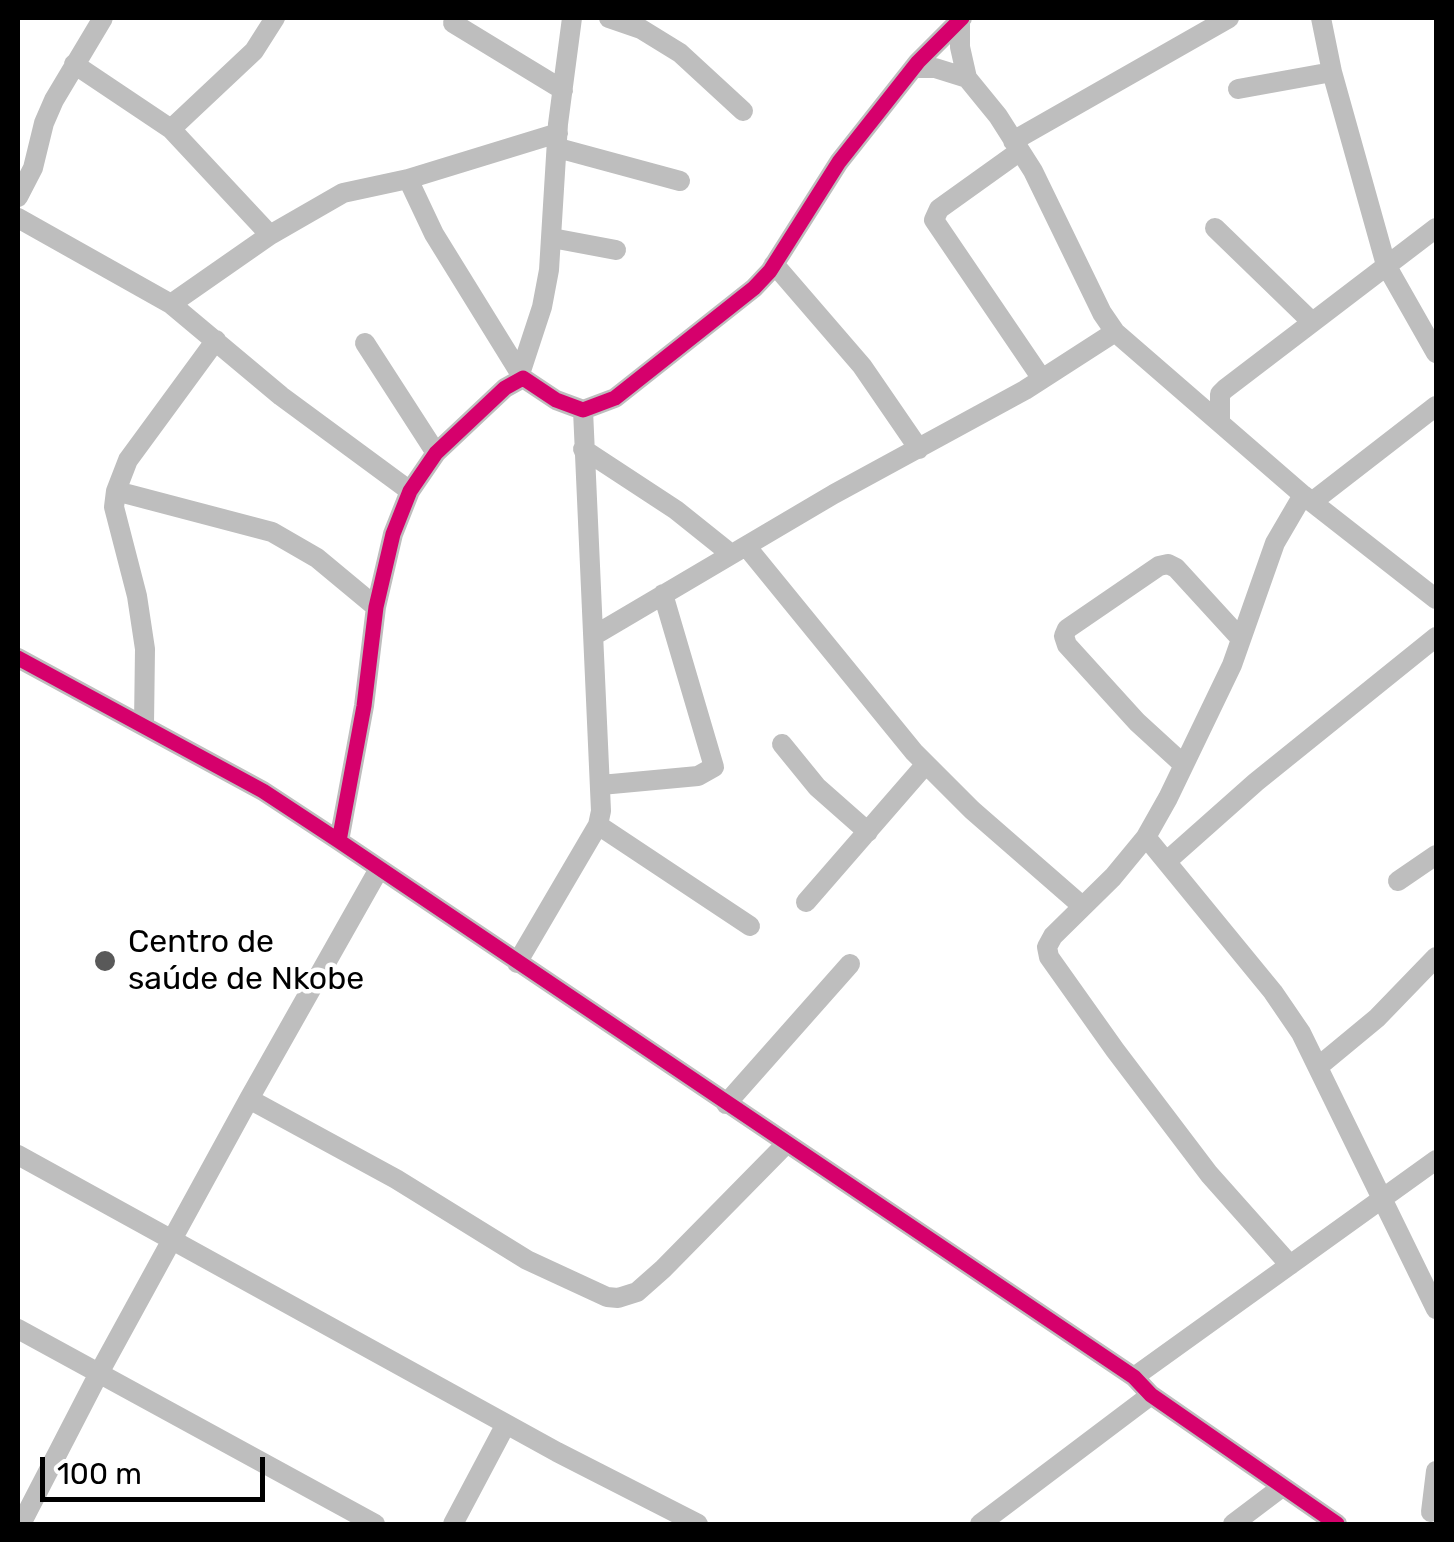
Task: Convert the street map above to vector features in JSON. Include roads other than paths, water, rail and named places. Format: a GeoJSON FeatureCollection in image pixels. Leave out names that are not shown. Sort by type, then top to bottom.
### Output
{"type":"FeatureCollection","features":[{"type":"Feature","properties":{"kind":"street"},"geometry":{"type":"LineString","coordinates":[[18,196],[33,168],[44,123],[103,18]]}},
{"type":"Feature","properties":{"kind":"street"},"geometry":{"type":"LineString","coordinates":[[171,129],[254,51],[275,18]]}},
{"type":"Feature","properties":{"kind":"street"},"geometry":{"type":"LineString","coordinates":[[339,841],[364,706],[376,607],[392,534],[410,490],[436,453],[522,376],[542,307],[572,18]]}},
{"type":"Feature","properties":{"kind":"street"},"geometry":{"type":"LineString","coordinates":[[610,18],[641,29],[680,53],[743,111]]}},
{"type":"Feature","properties":{"kind":"street"},"geometry":{"type":"LineString","coordinates":[[408,178],[434,234],[522,376],[563,404],[583,410],[616,398],[754,288],[774,264],[839,162],[913,68],[961,18]]}},
{"type":"Feature","properties":{"kind":"street"},"geometry":{"type":"LineString","coordinates":[[961,18],[960,47],[967,78],[1017,146],[1115,332],[1308,498],[1436,598]]}},
{"type":"Feature","properties":{"kind":"street"},"geometry":{"type":"LineString","coordinates":[[1042,379],[934,220],[939,209],[1017,146],[1229,18]]}},
{"type":"Feature","properties":{"kind":"street"},"geometry":{"type":"LineString","coordinates":[[1322,18],[1332,72],[1386,265],[1436,353]]}},
{"type":"Feature","properties":{"kind":"street"},"geometry":{"type":"LineString","coordinates":[[453,23],[563,90]]}},
{"type":"Feature","properties":{"kind":"street"},"geometry":{"type":"LineString","coordinates":[[74,64],[171,129],[270,234]]}},
{"type":"Feature","properties":{"kind":"street"},"geometry":{"type":"LineString","coordinates":[[913,68],[934,68],[967,78]]}},
{"type":"Feature","properties":{"kind":"street"},"geometry":{"type":"LineString","coordinates":[[1238,89],[1332,72]]}},
{"type":"Feature","properties":{"kind":"street"},"geometry":{"type":"LineString","coordinates":[[171,304],[270,234],[344,193],[558,140],[680,181]]}},
{"type":"Feature","properties":{"kind":"street"},"geometry":{"type":"LineString","coordinates":[[18,218],[171,304],[281,396],[410,490]]}},
{"type":"Feature","properties":{"kind":"street"},"geometry":{"type":"LineString","coordinates":[[1216,228],[1312,322]]}},
{"type":"Feature","properties":{"kind":"street"},"geometry":{"type":"LineString","coordinates":[[1220,421],[1220,394],[1224,388],[1436,228]]}},
{"type":"Feature","properties":{"kind":"street"},"geometry":{"type":"LineString","coordinates":[[552,238],[616,250]]}},
{"type":"Feature","properties":{"kind":"street"},"geometry":{"type":"LineString","coordinates":[[774,264],[862,366],[920,449]]}},
{"type":"Feature","properties":{"kind":"street"},"geometry":{"type":"LineString","coordinates":[[595,635],[1042,379],[1115,332]]}},
{"type":"Feature","properties":{"kind":"street"},"geometry":{"type":"LineString","coordinates":[[144,724],[144,636],[138,596],[114,507],[116,490],[128,460],[216,340]]}},
{"type":"Feature","properties":{"kind":"street"},"geometry":{"type":"LineString","coordinates":[[365,343],[436,453]]}},
{"type":"Feature","properties":{"kind":"street"},"geometry":{"type":"LineString","coordinates":[[1290,1265],[1210,1174],[1115,1050],[1050,957],[1047,947],[1146,836],[1232,665],[1275,543],[1308,498],[1436,406]]}},
{"type":"Feature","properties":{"kind":"street"},"geometry":{"type":"LineString","coordinates":[[516,963],[598,825],[601,785],[583,410]]}},
{"type":"Feature","properties":{"kind":"street"},"geometry":{"type":"LineString","coordinates":[[583,449],[738,550],[926,764],[1025,859],[1081,906]]}},
{"type":"Feature","properties":{"kind":"street"},"geometry":{"type":"LineString","coordinates":[[116,490],[272,532],[317,558],[376,607]]}},
{"type":"Feature","properties":{"kind":"street"},"geometry":{"type":"LineString","coordinates":[[1184,765],[1137,722],[1066,645],[1067,628],[1159,566],[1168,564],[1241,639]]}},
{"type":"Feature","properties":{"kind":"street"},"geometry":{"type":"LineString","coordinates":[[601,785],[698,776],[714,767],[663,594]]}},
{"type":"Feature","properties":{"kind":"street"},"geometry":{"type":"LineString","coordinates":[[1167,861],[1256,782],[1436,637]]}},
{"type":"Feature","properties":{"kind":"street"},"geometry":{"type":"LineString","coordinates":[[18,658],[262,791],[339,841],[1134,1376],[1151,1395],[1338,1524]]}},
{"type":"Feature","properties":{"kind":"street"},"geometry":{"type":"LineString","coordinates":[[782,744],[817,787],[868,832]]}},
{"type":"Feature","properties":{"kind":"street"},"geometry":{"type":"LineString","coordinates":[[806,902],[926,764]]}},
{"type":"Feature","properties":{"kind":"street"},"geometry":{"type":"LineString","coordinates":[[598,825],[750,926]]}},
{"type":"Feature","properties":{"kind":"street"},"geometry":{"type":"LineString","coordinates":[[1146,836],[1273,992],[1318,1066],[1436,1308]]}},
{"type":"Feature","properties":{"kind":"street"},"geometry":{"type":"LineString","coordinates":[[1398,881],[1436,855]]}},
{"type":"Feature","properties":{"kind":"street"},"geometry":{"type":"LineString","coordinates":[[21,1517],[248,1098],[380,869]]}},
{"type":"Feature","properties":{"kind":"street"},"geometry":{"type":"LineString","coordinates":[[1318,1066],[1377,1018],[1436,957]]}},
{"type":"Feature","properties":{"kind":"street"},"geometry":{"type":"LineString","coordinates":[[726,1104],[850,964]]}},
{"type":"Feature","properties":{"kind":"street"},"geometry":{"type":"LineString","coordinates":[[248,1098],[396,1179],[527,1260],[606,1297],[637,1292],[663,1270],[786,1144]]}},
{"type":"Feature","properties":{"kind":"street"},"geometry":{"type":"LineString","coordinates":[[18,1155],[506,1424],[698,1524]]}},
{"type":"Feature","properties":{"kind":"street"},"geometry":{"type":"LineString","coordinates":[[1134,1376],[1436,1160]]}},
{"type":"Feature","properties":{"kind":"street"},"geometry":{"type":"LineString","coordinates":[[18,1329],[375,1524]]}},
{"type":"Feature","properties":{"kind":"street"},"geometry":{"type":"LineString","coordinates":[[980,1524],[1151,1395]]}},
{"type":"Feature","properties":{"kind":"street"},"geometry":{"type":"LineString","coordinates":[[453,1524],[506,1424]]}},
{"type":"Feature","properties":{"kind":"street"},"geometry":{"type":"LineString","coordinates":[[1430,1514],[1436,1472]]}},
{"type":"Feature","properties":{"kind":"street"},"geometry":{"type":"LineString","coordinates":[[1233,1524],[1282,1487]]}},
{"type":"Feature","properties":{"kind":"place","name":"Centro de saúde de Nkobe"},"geometry":{"type":"Point","coordinates":[105,961]}}]}
